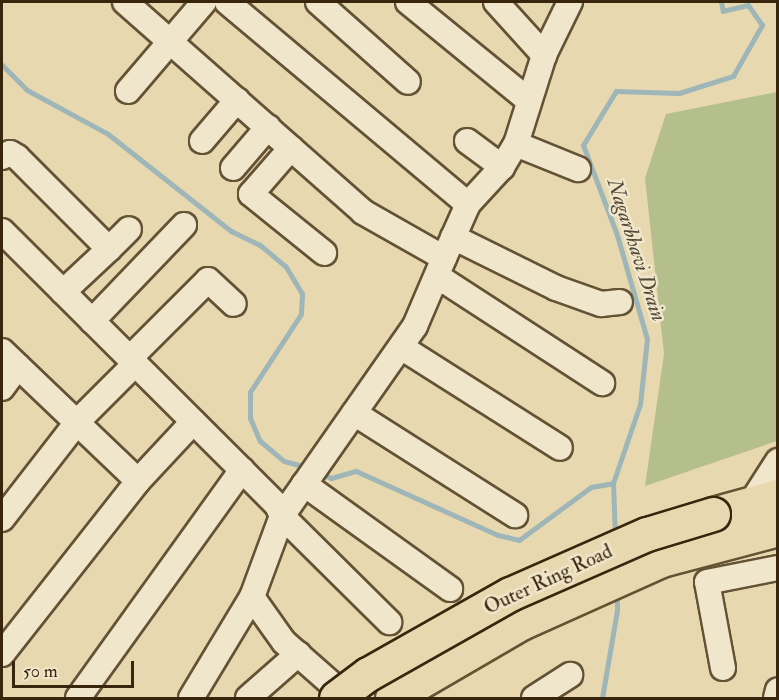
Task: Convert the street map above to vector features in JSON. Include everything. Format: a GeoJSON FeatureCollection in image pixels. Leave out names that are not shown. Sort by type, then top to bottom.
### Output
{"type":"FeatureCollection","features":[{"type":"Feature","properties":{"kind":"highway","name":"Outer Ring Road"},"geometry":{"type":"LineString","coordinates":[[336,699],[368,674],[510,594],[647,534],[764,500]]}},
{"type":"Feature","properties":{"kind":"highway","name":"Outer Ring Road"},"geometry":{"type":"LineString","coordinates":[[392,699],[521,623],[661,560],[777,529]]}},
{"type":"Feature","properties":{"kind":"street"},"geometry":{"type":"LineString","coordinates":[[125,2],[363,212],[445,257],[602,383]]}},
{"type":"Feature","properties":{"kind":"street"},"geometry":{"type":"LineString","coordinates":[[128,91],[204,2]]}},
{"type":"Feature","properties":{"kind":"street"},"geometry":{"type":"LineString","coordinates":[[227,2],[468,204]]}},
{"type":"Feature","properties":{"kind":"street"},"geometry":{"type":"LineString","coordinates":[[318,2],[408,82]]}},
{"type":"Feature","properties":{"kind":"street"},"geometry":{"type":"LineString","coordinates":[[408,2],[528,99]]}},
{"type":"Feature","properties":{"kind":"street"},"geometry":{"type":"LineString","coordinates":[[496,2],[544,55]]}},
{"type":"Feature","properties":{"kind":"street"},"geometry":{"type":"LineString","coordinates":[[191,699],[252,597],[282,516],[401,347],[468,204],[502,167],[516,144],[528,99],[544,55],[570,2]]}},
{"type":"Feature","properties":{"kind":"street"},"geometry":{"type":"LineString","coordinates":[[202,141],[237,100]]}},
{"type":"Feature","properties":{"kind":"street"},"geometry":{"type":"LineString","coordinates":[[233,168],[268,127]]}},
{"type":"Feature","properties":{"kind":"street"},"geometry":{"type":"LineString","coordinates":[[467,141],[502,167]]}},
{"type":"Feature","properties":{"kind":"street"},"geometry":{"type":"LineString","coordinates":[[516,144],[578,169]]}},
{"type":"Feature","properties":{"kind":"street"},"geometry":{"type":"LineString","coordinates":[[291,148],[251,194],[324,253]]}},
{"type":"Feature","properties":{"kind":"street"},"geometry":{"type":"LineString","coordinates":[[2,157],[10,153],[17,157],[109,249]]}},
{"type":"Feature","properties":{"kind":"street"},"geometry":{"type":"LineString","coordinates":[[92,321],[184,225]]}},
{"type":"Feature","properties":{"kind":"street"},"geometry":{"type":"LineString","coordinates":[[63,292],[129,229]]}},
{"type":"Feature","properties":{"kind":"street"},"geometry":{"type":"LineString","coordinates":[[2,231],[277,505],[282,516],[389,622]]}},
{"type":"Feature","properties":{"kind":"street"},"geometry":{"type":"LineString","coordinates":[[445,257],[556,288],[601,304],[620,302]]}},
{"type":"Feature","properties":{"kind":"street"},"geometry":{"type":"LineString","coordinates":[[2,519],[78,421],[208,280],[234,304]]}},
{"type":"Feature","properties":{"kind":"street"},"geometry":{"type":"LineString","coordinates":[[401,347],[560,448]]}},
{"type":"Feature","properties":{"kind":"street"},"geometry":{"type":"LineString","coordinates":[[2,388],[10,358],[138,481]]}},
{"type":"Feature","properties":{"kind":"street"},"geometry":{"type":"LineString","coordinates":[[354,413],[515,515]]}},
{"type":"Feature","properties":{"kind":"street"},"geometry":{"type":"LineString","coordinates":[[2,654],[138,481],[193,422]]}},
{"type":"Feature","properties":{"kind":"street"},"geometry":{"type":"LineString","coordinates":[[764,500],[777,461]]}},
{"type":"Feature","properties":{"kind":"street"},"geometry":{"type":"LineString","coordinates":[[78,699],[242,471]]}},
{"type":"Feature","properties":{"kind":"street"},"geometry":{"type":"LineString","coordinates":[[305,482],[450,589]]}},
{"type":"Feature","properties":{"kind":"street"},"geometry":{"type":"LineString","coordinates":[[723,668],[707,582],[777,568]]}},
{"type":"Feature","properties":{"kind":"street"},"geometry":{"type":"LineString","coordinates":[[252,597],[278,635],[333,685],[341,699]]}},
{"type":"Feature","properties":{"kind":"street"},"geometry":{"type":"LineString","coordinates":[[248,699],[298,654]]}},
{"type":"Feature","properties":{"kind":"street"},"geometry":{"type":"LineString","coordinates":[[534,699],[570,675]]}},
{"type":"Feature","properties":{"kind":"street"},"geometry":{"type":"LineString","coordinates":[[776,699],[777,690]]}},
{"type":"Feature","properties":{"kind":"green space"},"geometry":{"type":"Polygon","coordinates":[[[777,92],[777,441],[645,486],[664,354],[645,178],[666,114],[777,92]]]}},
{"type":"Feature","properties":{"kind":"waterway","name":"Nagarbhavi Drain"},"geometry":{"type":"LineString","coordinates":[[615,537],[613,483],[640,404],[647,339],[617,235],[583,145],[616,91],[679,93],[733,76],[762,25],[748,5],[723,11],[721,2]]}},
{"type":"Feature","properties":{"kind":"waterway"},"geometry":{"type":"LineString","coordinates":[[2,65],[27,90],[108,134],[231,231],[260,245],[286,267],[302,294],[301,314],[250,392],[250,418],[260,441],[284,461],[307,467]]}},
{"type":"Feature","properties":{"kind":"waterway"},"geometry":{"type":"LineString","coordinates":[[321,473],[331,478],[356,471],[498,535],[519,540],[591,487],[613,483]]}},
{"type":"Feature","properties":{"kind":"waterway","name":"Nagarbhavi Drain"},"geometry":{"type":"LineString","coordinates":[[602,698],[617,610],[617,592]]}}]}
